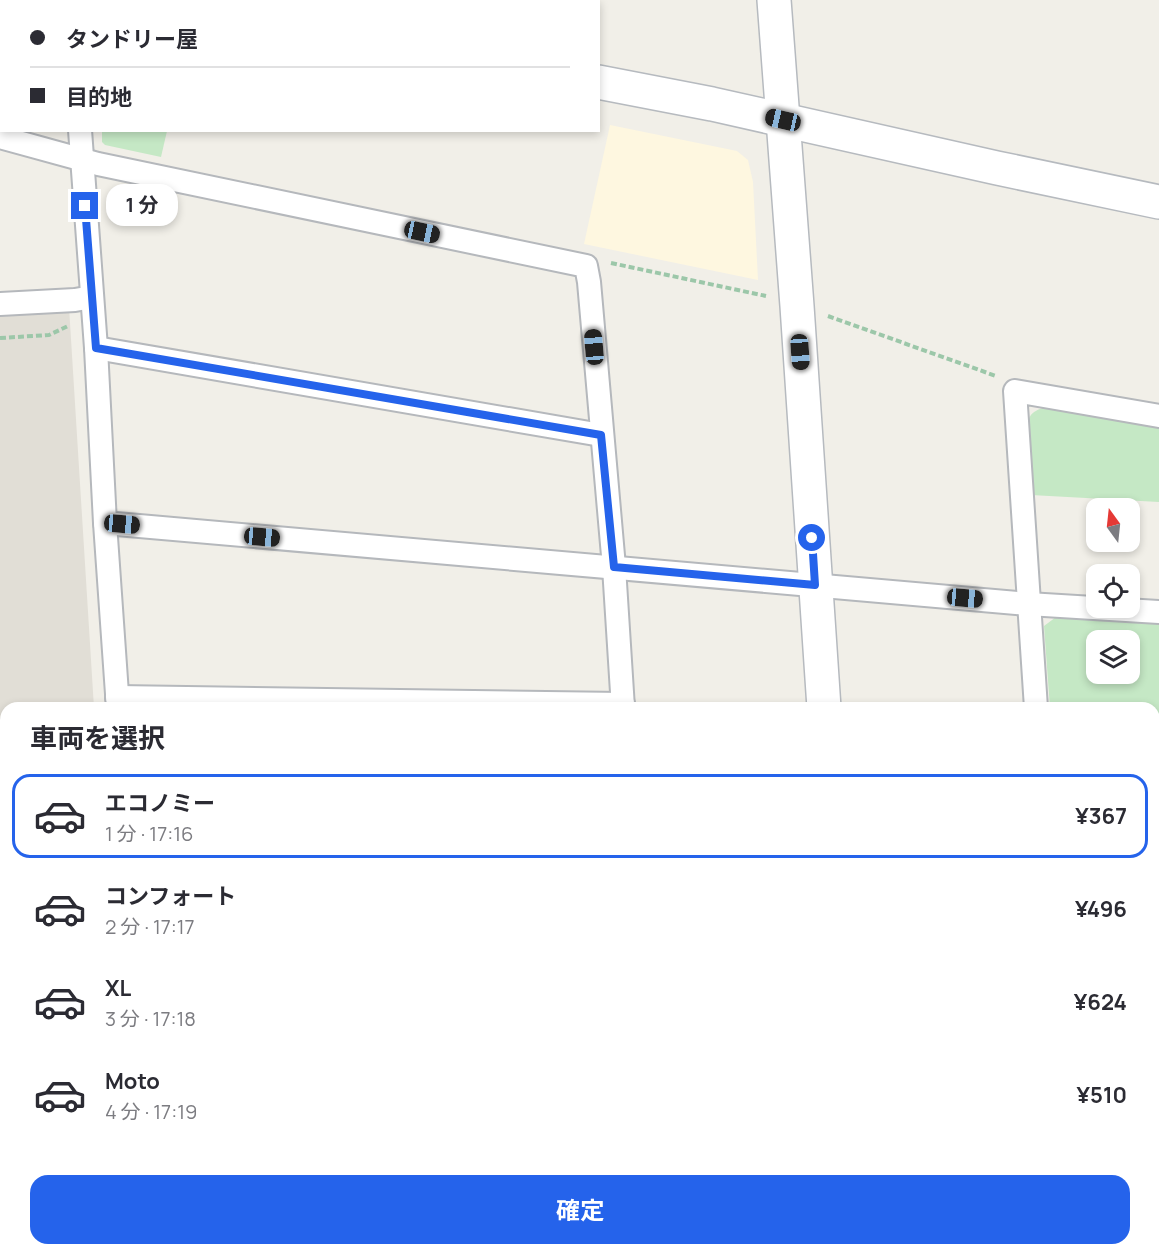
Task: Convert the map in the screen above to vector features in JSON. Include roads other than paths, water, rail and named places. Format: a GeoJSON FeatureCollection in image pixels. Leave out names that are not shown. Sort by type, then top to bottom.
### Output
{"type":"FeatureCollection","features":[{"type":"Feature","properties":{"kind":"street"},"geometry":{"type":"LineString","coordinates":[[774,0],[824,702]]}},
{"type":"Feature","properties":{"kind":"street"},"geometry":{"type":"LineString","coordinates":[[600,82],[712,104],[1159,202]]}},
{"type":"Feature","properties":{"kind":"street"},"geometry":{"type":"LineString","coordinates":[[80,132],[96,348],[117,702]]}},
{"type":"Feature","properties":{"kind":"street"},"geometry":{"type":"LineString","coordinates":[[0,137],[82,161],[586,266],[614,567],[623,702]]}},
{"type":"Feature","properties":{"kind":"street"},"geometry":{"type":"LineString","coordinates":[[0,304],[92,297]]}},
{"type":"Feature","properties":{"kind":"street"},"geometry":{"type":"LineString","coordinates":[[96,348],[601,435]]}},
{"type":"Feature","properties":{"kind":"street"},"geometry":{"type":"LineString","coordinates":[[1036,702],[1016,391],[1159,416]]}},
{"type":"Feature","properties":{"kind":"street"},"geometry":{"type":"LineString","coordinates":[[105,523],[1028,604],[1159,612]]}}]}
